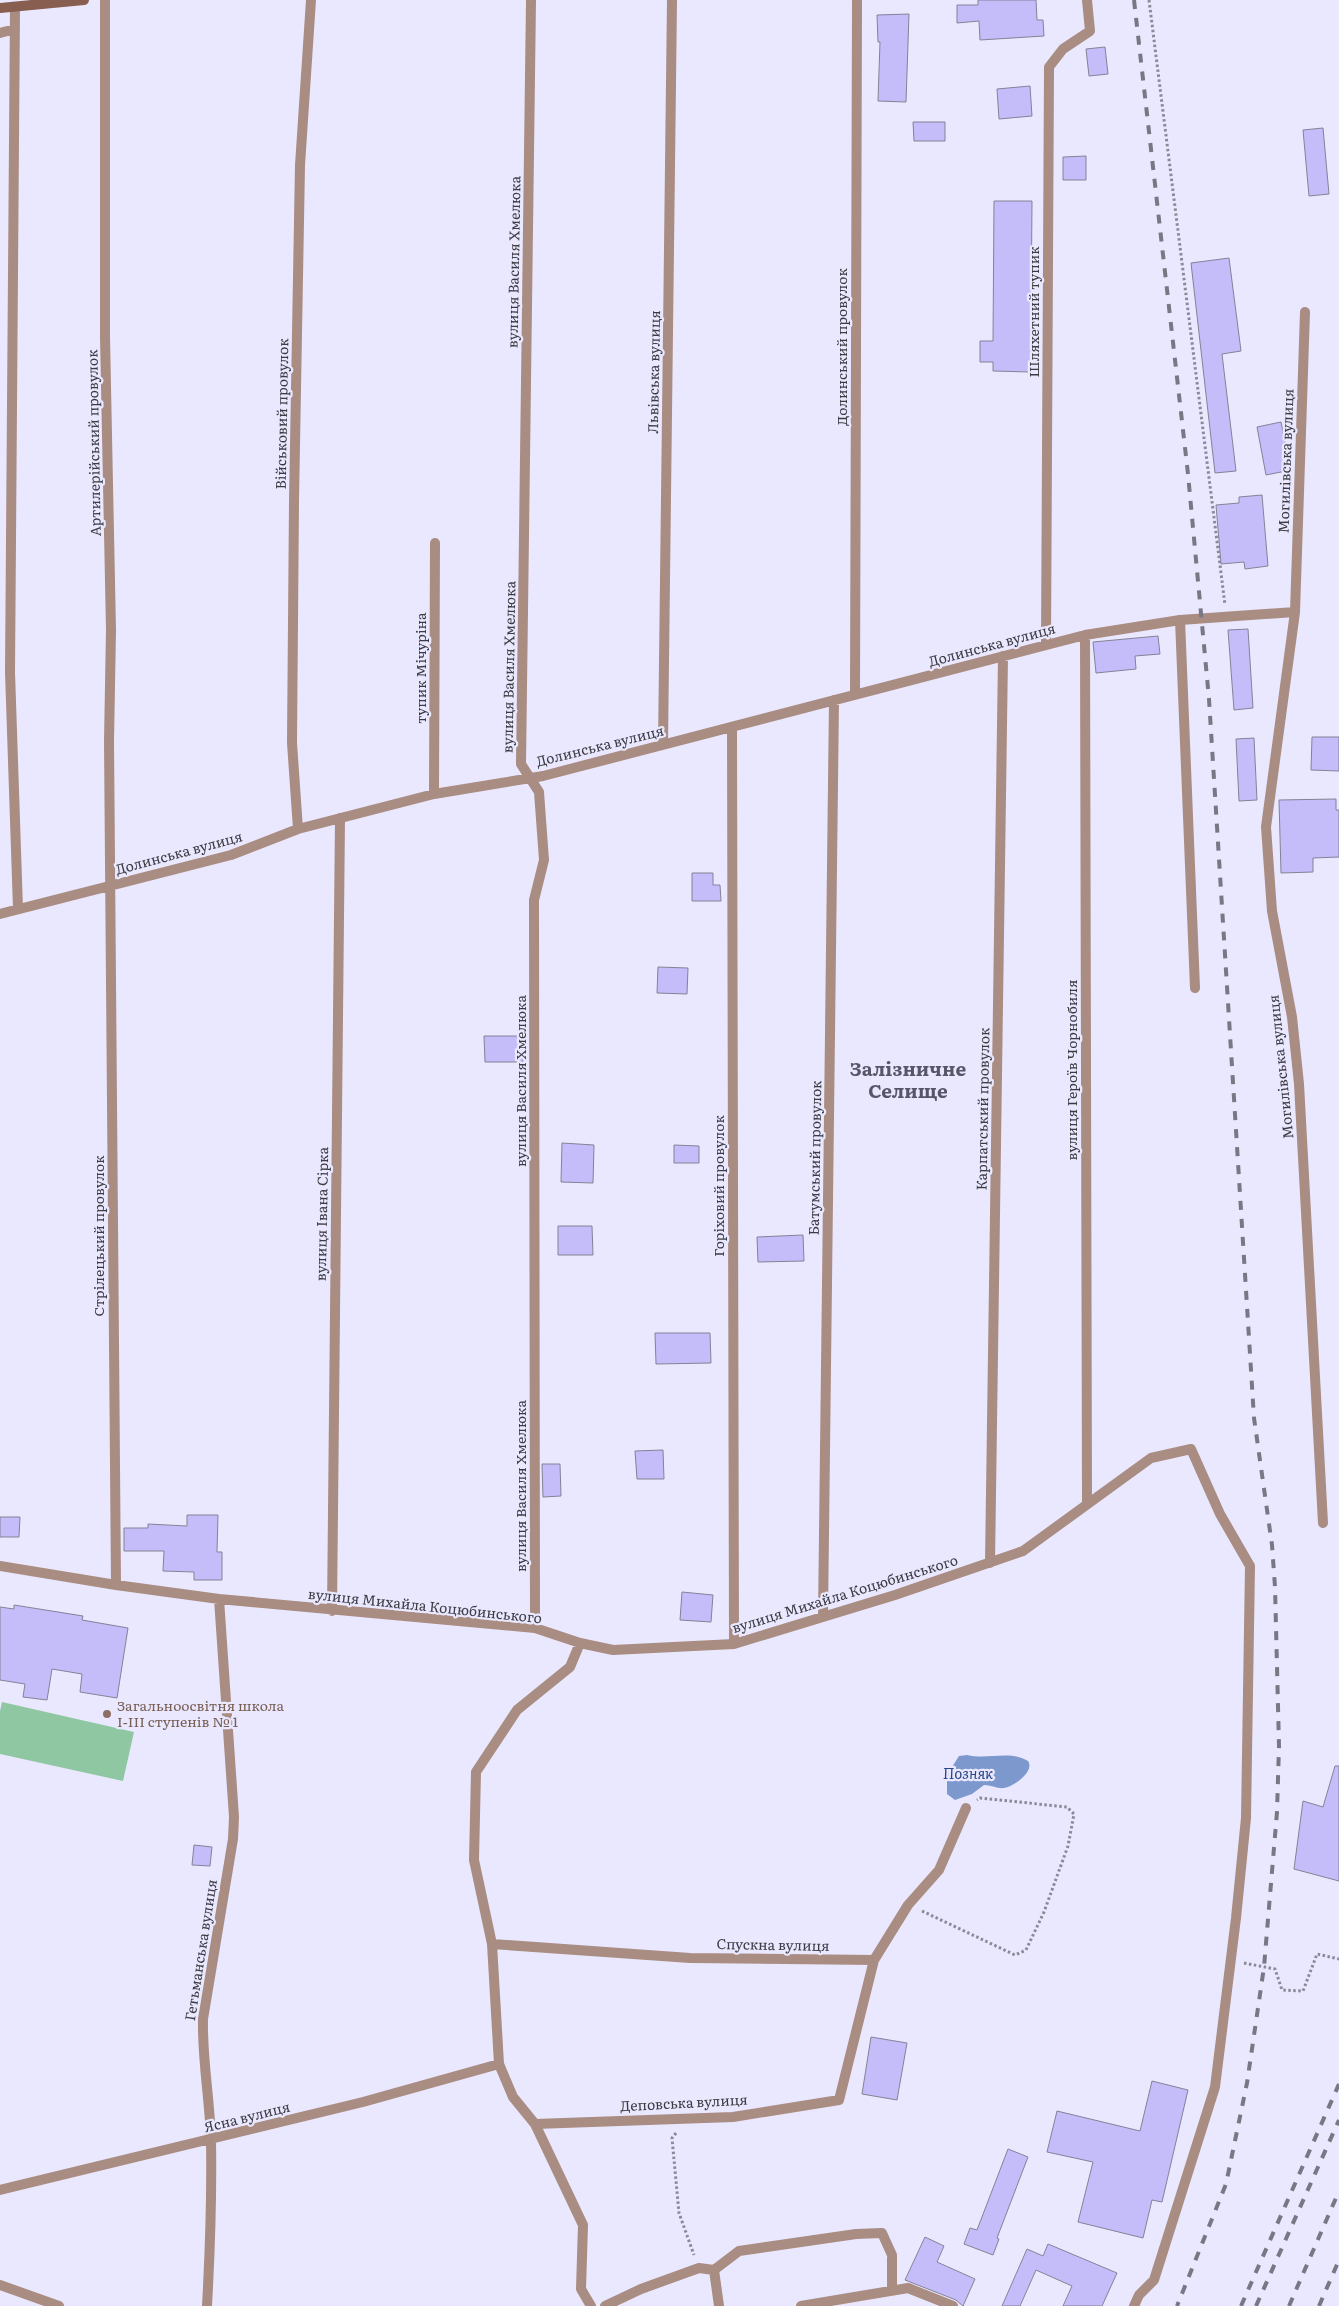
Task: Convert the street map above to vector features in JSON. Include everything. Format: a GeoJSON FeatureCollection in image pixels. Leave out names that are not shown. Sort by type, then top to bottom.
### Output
{"type":"FeatureCollection","features":[{"type":"Feature","properties":{"kind":"main road"},"geometry":{"type":"LineString","coordinates":[[0,8],[77,0]]}},
{"type":"Feature","properties":{"kind":"street","name":"Артилерійський провулок"},"geometry":{"type":"LineString","coordinates":[[104,0],[106,337],[111,630],[109,741],[110,886]]}},
{"type":"Feature","properties":{"kind":"street","name":"Військовий провулок"},"geometry":{"type":"LineString","coordinates":[[298,829],[292,743],[294,501],[300,165],[311,0]]}},
{"type":"Feature","properties":{"kind":"street","name":"вулиця Василя Хмелюка"},"geometry":{"type":"LineString","coordinates":[[532,0],[521,764],[539,792],[544,860],[534,900],[536,1628]]}},
{"type":"Feature","properties":{"kind":"street","name":"Львівська вулиця"},"geometry":{"type":"LineString","coordinates":[[663,744],[672,0]]}},
{"type":"Feature","properties":{"kind":"street","name":"Долинський провулок"},"geometry":{"type":"LineString","coordinates":[[855,695],[857,0]]}},
{"type":"Feature","properties":{"kind":"street","name":"Шляхетний тупик"},"geometry":{"type":"LineString","coordinates":[[1046,645],[1049,67],[1063,49],[1090,31],[1088,0]]}},
{"type":"Feature","properties":{"kind":"street"},"geometry":{"type":"LineString","coordinates":[[15,7],[10,672],[18,910]]}},
{"type":"Feature","properties":{"kind":"street"},"geometry":{"type":"LineString","coordinates":[[0,33],[15,29]]}},
{"type":"Feature","properties":{"kind":"street","name":"Могилівська вулиця"},"geometry":{"type":"LineString","coordinates":[[1305,312],[1295,612],[1266,827],[1272,911],[1292,1017],[1299,1084],[1323,1523]]}},
{"type":"Feature","properties":{"kind":"street","name":"тупик Мічуріна"},"geometry":{"type":"LineString","coordinates":[[434,794],[435,542]]}},
{"type":"Feature","properties":{"kind":"street"},"geometry":{"type":"LineString","coordinates":[[1227,616],[1295,612]]}},
{"type":"Feature","properties":{"kind":"street","name":"Долинська вулиця"},"geometry":{"type":"LineString","coordinates":[[0,914],[230,855],[298,829],[340,818],[434,794],[530,778],[1084,635],[1180,620],[1227,616]]}},
{"type":"Feature","properties":{"kind":"street"},"geometry":{"type":"LineString","coordinates":[[1180,620],[1195,988]]}},
{"type":"Feature","properties":{"kind":"street","name":"вулиця Героїв Чорнобиля"},"geometry":{"type":"LineString","coordinates":[[1084,635],[1087,1504]]}},
{"type":"Feature","properties":{"kind":"street","name":"Карпатський провулок"},"geometry":{"type":"LineString","coordinates":[[990,1563],[1003,656]]}},
{"type":"Feature","properties":{"kind":"street","name":"Батумський провулок"},"geometry":{"type":"LineString","coordinates":[[823,1617],[834,700]]}},
{"type":"Feature","properties":{"kind":"street","name":"Горіховий провулок"},"geometry":{"type":"LineString","coordinates":[[732,727],[734,1644]]}},
{"type":"Feature","properties":{"kind":"street","name":"вулиця Івана Сірка"},"geometry":{"type":"LineString","coordinates":[[332,1611],[340,818]]}},
{"type":"Feature","properties":{"kind":"street","name":"Стрілецький провулок"},"geometry":{"type":"LineString","coordinates":[[110,886],[116,1585]]}},
{"type":"Feature","properties":{"kind":"street","name":"вулиця Михайла Коцюбинського"},"geometry":{"type":"LineString","coordinates":[[0,1566],[116,1585],[219,1599],[332,1611],[536,1628],[580,1643],[613,1650],[734,1644],[823,1617],[1023,1551],[1151,1458],[1191,1449],[1220,1514],[1250,1566],[1246,1818],[1231,1960]]}},
{"type":"Feature","properties":{"kind":"street","name":"Гетьманська вулиця"},"geometry":{"type":"LineString","coordinates":[[207,2306],[211,2242],[211,2140],[202,2048],[203,2019],[233,1839],[234,1817],[219,1599]]}},
{"type":"Feature","properties":{"kind":"street"},"geometry":{"type":"LineString","coordinates":[[580,1643],[570,1667],[518,1710],[476,1772],[474,1860],[492,1944],[499,2064],[514,2097],[536,2124],[583,2225],[581,2290],[591,2306]]}},
{"type":"Feature","properties":{"kind":"street"},"geometry":{"type":"LineString","coordinates":[[874,1960],[908,1905],[939,1870],[966,1808]]}},
{"type":"Feature","properties":{"kind":"street","name":"Спускна вулиця"},"geometry":{"type":"LineString","coordinates":[[492,1944],[690,1958],[874,1960]]}},
{"type":"Feature","properties":{"kind":"street","name":"Деповська вулиця"},"geometry":{"type":"LineString","coordinates":[[536,2124],[733,2116],[839,2100],[874,1960]]}},
{"type":"Feature","properties":{"kind":"street"},"geometry":{"type":"LineString","coordinates":[[1134,2306],[1139,2295],[1154,2280],[1215,2087],[1231,1960]]}},
{"type":"Feature","properties":{"kind":"street","name":"Ясна вулиця"},"geometry":{"type":"LineString","coordinates":[[0,2190],[363,2102],[499,2064]]}},
{"type":"Feature","properties":{"kind":"street"},"geometry":{"type":"LineString","coordinates":[[605,2306],[641,2289],[699,2268],[714,2270],[739,2251],[856,2234],[882,2233],[892,2255],[892,2290]]}},
{"type":"Feature","properties":{"kind":"street"},"geometry":{"type":"LineString","coordinates":[[714,2270],[719,2306]]}},
{"type":"Feature","properties":{"kind":"street"},"geometry":{"type":"LineString","coordinates":[[0,2285],[31,2301],[59,2306]]}},
{"type":"Feature","properties":{"kind":"street"},"geometry":{"type":"LineString","coordinates":[[801,2306],[908,2288],[953,2306]]}},
{"type":"Feature","properties":{"kind":"path"},"geometry":{"type":"LineString","coordinates":[[1149,0],[1227,616]]}},
{"type":"Feature","properties":{"kind":"path"},"geometry":{"type":"LineString","coordinates":[[908,1905],[1016,1955],[1026,1950],[1047,1904],[1068,1846],[1074,1814],[1066,1806],[980,1798],[966,1808]]}},
{"type":"Feature","properties":{"kind":"path"},"geometry":{"type":"LineString","coordinates":[[1231,1960],[1275,1969],[1282,1990],[1303,1990],[1317,1954],[1339,1959]]}},
{"type":"Feature","properties":{"kind":"path"},"geometry":{"type":"LineString","coordinates":[[687,2118],[672,2138],[679,2212],[699,2268]]}},
{"type":"Feature","properties":{"kind":"green space"},"geometry":{"type":"Polygon","coordinates":[[[2,1702],[134,1732],[123,1781],[0,1754],[0,1711],[2,1702]]]}},
{"type":"Feature","properties":{"kind":"water","name":"Позняк"},"geometry":{"type":"Polygon","coordinates":[[[959,1756],[1014,1756],[1028,1761],[1029,1769],[1023,1777],[1008,1787],[984,1785],[972,1794],[955,1800],[947,1794],[947,1775],[959,1756]]]}},
{"type":"Feature","properties":{"kind":"building"},"geometry":{"type":"Polygon","coordinates":[[[978,0],[1036,0],[1037,20],[1043,20],[1044,36],[980,40],[979,21],[957,23],[957,5],[978,5],[978,0]]]}},
{"type":"Feature","properties":{"kind":"building"},"geometry":{"type":"Polygon","coordinates":[[[909,14],[906,102],[878,101],[880,42],[878,42],[877,15],[909,14]]]}},
{"type":"Feature","properties":{"kind":"building"},"geometry":{"type":"Polygon","coordinates":[[[1105,47],[1108,74],[1089,76],[1086,49],[1105,47]]]}},
{"type":"Feature","properties":{"kind":"building"},"geometry":{"type":"Polygon","coordinates":[[[1030,86],[1032,116],[999,119],[997,89],[1030,86]]]}},
{"type":"Feature","properties":{"kind":"building"},"geometry":{"type":"Polygon","coordinates":[[[913,122],[945,122],[945,141],[914,141],[913,122]]]}},
{"type":"Feature","properties":{"kind":"building"},"geometry":{"type":"Polygon","coordinates":[[[1323,128],[1329,194],[1309,196],[1303,130],[1323,128]]]}},
{"type":"Feature","properties":{"kind":"building"},"geometry":{"type":"Polygon","coordinates":[[[1086,156],[1086,180],[1063,180],[1063,157],[1086,156]]]}},
{"type":"Feature","properties":{"kind":"building"},"geometry":{"type":"Polygon","coordinates":[[[994,201],[1032,201],[1031,326],[1038,326],[1038,341],[1031,341],[1030,372],[993,371],[993,362],[980,362],[980,341],[993,341],[994,201]]]}},
{"type":"Feature","properties":{"kind":"building"},"geometry":{"type":"Polygon","coordinates":[[[1229,258],[1241,351],[1222,354],[1236,471],[1215,473],[1191,263],[1229,258]]]}},
{"type":"Feature","properties":{"kind":"building"},"geometry":{"type":"Polygon","coordinates":[[[1281,422],[1291,470],[1266,475],[1257,427],[1281,422]]]}},
{"type":"Feature","properties":{"kind":"building"},"geometry":{"type":"Polygon","coordinates":[[[1262,495],[1268,566],[1245,569],[1244,562],[1221,564],[1216,505],[1239,503],[1239,497],[1262,495]]]}},
{"type":"Feature","properties":{"kind":"building"},"geometry":{"type":"Polygon","coordinates":[[[1248,629],[1253,708],[1234,710],[1228,630],[1248,629]]]}},
{"type":"Feature","properties":{"kind":"building"},"geometry":{"type":"Polygon","coordinates":[[[1158,636],[1160,654],[1135,656],[1136,669],[1096,673],[1093,642],[1158,636]]]}},
{"type":"Feature","properties":{"kind":"building"},"geometry":{"type":"Polygon","coordinates":[[[1312,737],[1339,737],[1339,771],[1311,770],[1312,737]]]}},
{"type":"Feature","properties":{"kind":"building"},"geometry":{"type":"Polygon","coordinates":[[[1254,738],[1257,800],[1239,801],[1236,739],[1254,738]]]}},
{"type":"Feature","properties":{"kind":"building"},"geometry":{"type":"Polygon","coordinates":[[[1336,799],[1336,810],[1339,810],[1339,857],[1313,858],[1313,872],[1281,873],[1279,800],[1336,799]]]}},
{"type":"Feature","properties":{"kind":"building"},"geometry":{"type":"Polygon","coordinates":[[[692,873],[713,873],[713,885],[720,885],[721,901],[692,901],[692,873]]]}},
{"type":"Feature","properties":{"kind":"building"},"geometry":{"type":"Polygon","coordinates":[[[658,967],[688,968],[687,994],[657,993],[658,967]]]}},
{"type":"Feature","properties":{"kind":"building"},"geometry":{"type":"Polygon","coordinates":[[[484,1036],[523,1036],[523,1062],[485,1062],[484,1036]]]}},
{"type":"Feature","properties":{"kind":"building"},"geometry":{"type":"Polygon","coordinates":[[[562,1143],[594,1145],[593,1183],[561,1182],[562,1143]]]}},
{"type":"Feature","properties":{"kind":"building"},"geometry":{"type":"Polygon","coordinates":[[[674,1145],[699,1146],[699,1163],[674,1163],[674,1145]]]}},
{"type":"Feature","properties":{"kind":"building"},"geometry":{"type":"Polygon","coordinates":[[[558,1226],[592,1226],[593,1255],[558,1255],[558,1226]]]}},
{"type":"Feature","properties":{"kind":"building"},"geometry":{"type":"Polygon","coordinates":[[[803,1235],[804,1261],[758,1262],[757,1237],[803,1235]]]}},
{"type":"Feature","properties":{"kind":"building"},"geometry":{"type":"Polygon","coordinates":[[[655,1333],[710,1333],[711,1363],[656,1364],[655,1333]]]}},
{"type":"Feature","properties":{"kind":"building"},"geometry":{"type":"Polygon","coordinates":[[[663,1450],[664,1479],[637,1479],[635,1451],[663,1450]]]}},
{"type":"Feature","properties":{"kind":"building"},"geometry":{"type":"Polygon","coordinates":[[[542,1464],[560,1464],[561,1496],[543,1497],[542,1464]]]}},
{"type":"Feature","properties":{"kind":"building"},"geometry":{"type":"Polygon","coordinates":[[[187,1515],[218,1515],[217,1552],[222,1552],[222,1580],[194,1580],[194,1572],[163,1571],[164,1551],[124,1551],[124,1528],[148,1528],[148,1524],[187,1526],[187,1515]]]}},
{"type":"Feature","properties":{"kind":"building"},"geometry":{"type":"Polygon","coordinates":[[[0,1517],[20,1517],[19,1537],[0,1537],[0,1517]]]}},
{"type":"Feature","properties":{"kind":"building"},"geometry":{"type":"Polygon","coordinates":[[[682,1592],[713,1595],[711,1622],[680,1620],[682,1592]]]}},
{"type":"Feature","properties":{"kind":"building"},"geometry":{"type":"Polygon","coordinates":[[[14,1605],[83,1616],[82,1620],[128,1628],[117,1698],[80,1692],[82,1674],[52,1669],[47,1700],[23,1697],[25,1684],[0,1680],[0,1607],[14,1609],[14,1605]]]}},
{"type":"Feature","properties":{"kind":"building"},"geometry":{"type":"Polygon","coordinates":[[[1335,1766],[1339,1766],[1339,1881],[1294,1869],[1303,1801],[1323,1807],[1335,1766]]]}},
{"type":"Feature","properties":{"kind":"building"},"geometry":{"type":"Polygon","coordinates":[[[194,1845],[212,1847],[210,1866],[192,1865],[194,1845]]]}},
{"type":"Feature","properties":{"kind":"building"},"geometry":{"type":"Polygon","coordinates":[[[871,2037],[907,2043],[897,2100],[862,2094],[871,2037]]]}},
{"type":"Feature","properties":{"kind":"building"},"geometry":{"type":"Polygon","coordinates":[[[1152,2081],[1188,2090],[1162,2202],[1152,2200],[1143,2238],[1078,2222],[1093,2162],[1047,2152],[1057,2111],[1140,2131],[1152,2081]]]}},
{"type":"Feature","properties":{"kind":"building"},"geometry":{"type":"Polygon","coordinates":[[[1008,2149],[1028,2157],[997,2238],[999,2239],[993,2255],[964,2244],[970,2228],[977,2230],[1008,2149]]]}},
{"type":"Feature","properties":{"kind":"building"},"geometry":{"type":"Polygon","coordinates":[[[925,2237],[944,2246],[937,2262],[975,2279],[963,2306],[956,2300],[905,2280],[925,2237]]]}},
{"type":"Feature","properties":{"kind":"building"},"geometry":{"type":"Polygon","coordinates":[[[1048,2244],[1117,2273],[1102,2306],[1063,2306],[1072,2286],[1036,2270],[1020,2306],[1002,2306],[1027,2249],[1043,2256],[1048,2244]]]}},
{"type":"Feature","properties":{"kind":"railway"},"geometry":{"type":"LineString","coordinates":[[1134,0],[1188,474],[1209,699],[1254,1418],[1272,1545],[1275,1587],[1279,1746],[1277,1812],[1264,1967],[1247,2083],[1226,2184],[1177,2306]]}},
{"type":"Feature","properties":{"kind":"railway"},"geometry":{"type":"LineString","coordinates":[[1241,2306],[1339,2084]]}},
{"type":"Feature","properties":{"kind":"railway"},"geometry":{"type":"LineString","coordinates":[[1256,2306],[1339,2120]]}},
{"type":"Feature","properties":{"kind":"railway"},"geometry":{"type":"LineString","coordinates":[[1289,2306],[1339,2191]]}},
{"type":"Feature","properties":{"kind":"railway"},"geometry":{"type":"LineString","coordinates":[[1319,2306],[1339,2260]]}},
{"type":"Feature","properties":{"kind":"place","name":"Загальноосвітня школа І-ІІІ ступенів № 1"},"geometry":{"type":"Point","coordinates":[107,1714]}},
{"type":"Feature","properties":{"kind":"district","name":"Залізничне Селище"},"geometry":{"type":"Point","coordinates":[908,1080]}}]}
